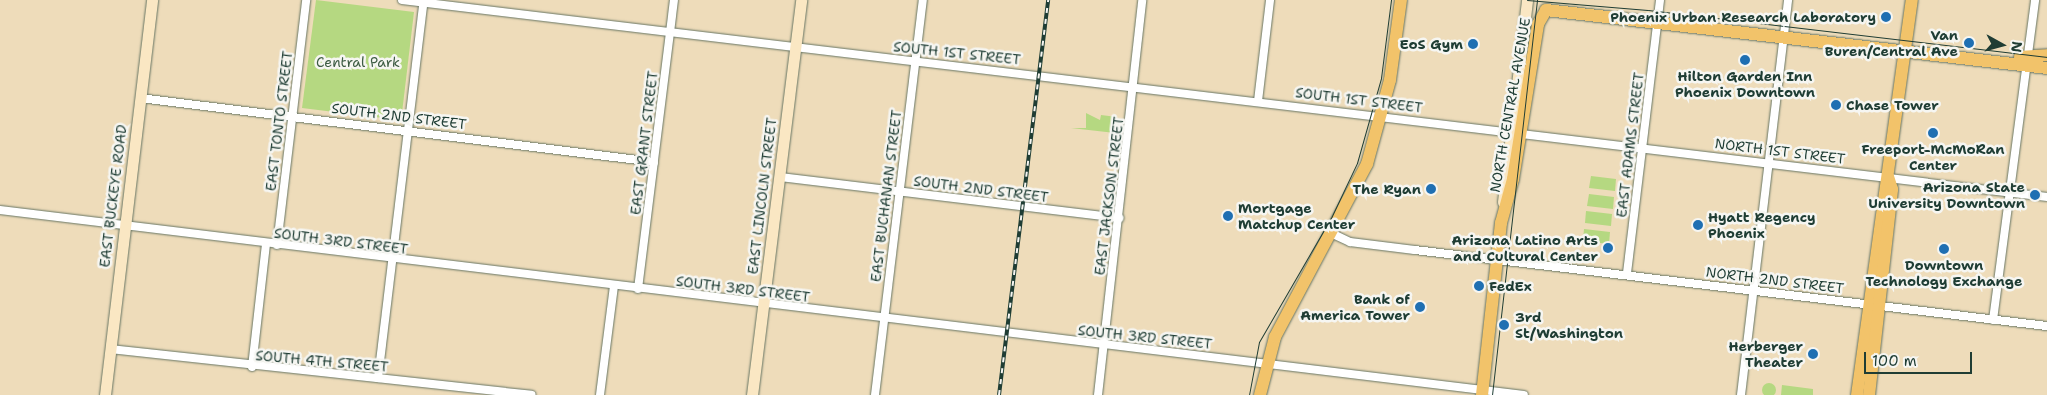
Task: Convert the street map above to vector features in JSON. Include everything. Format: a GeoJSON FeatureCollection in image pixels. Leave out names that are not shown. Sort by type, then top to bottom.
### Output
{"type":"FeatureCollection","features":[{"type":"Feature","properties":{"kind":"main road","name":"EAST BUCKEYE ROAD"},"geometry":{"type":"LineString","coordinates":[[105,395],[152,0]]}},
{"type":"Feature","properties":{"kind":"main road","name":"EAST LINCOLN STREET"},"geometry":{"type":"LineString","coordinates":[[752,395],[801,0]]}},
{"type":"Feature","properties":{"kind":"main road"},"geometry":{"type":"LineString","coordinates":[[1260,395],[1266,363],[1276,336],[1333,234],[1367,164],[1381,114],[1401,0]]}},
{"type":"Feature","properties":{"kind":"main road"},"geometry":{"type":"LineString","coordinates":[[1515,130],[1524,15],[1527,0]]}},
{"type":"Feature","properties":{"kind":"main road"},"geometry":{"type":"LineString","coordinates":[[1869,395],[1883,188],[1888,177],[1912,0]]}},
{"type":"Feature","properties":{"kind":"main road","name":"NORTH CENTRAL AVENUE"},"geometry":{"type":"LineString","coordinates":[[1483,392],[1502,224],[1515,130],[1543,13],[1552,9],[1950,54],[1961,50],[2028,61],[2047,68]]}},
{"type":"Feature","properties":{"kind":"main road","name":"NORTH CENTRAL AVENUE"},"geometry":{"type":"LineString","coordinates":[[2028,61],[2047,55]]}},
{"type":"Feature","properties":{"kind":"main road"},"geometry":{"type":"LineString","coordinates":[[1857,395],[1874,305]]}},
{"type":"Feature","properties":{"kind":"street","name":"EAST TONTO STREET"},"geometry":{"type":"LineString","coordinates":[[277,245],[306,0]]}},
{"type":"Feature","properties":{"kind":"street","name":"SOUTH 1ST STREET"},"geometry":{"type":"LineString","coordinates":[[402,0],[424,1],[670,34],[1515,130]]}},
{"type":"Feature","properties":{"kind":"street","name":"EAST GRANT STREET"},"geometry":{"type":"LineString","coordinates":[[638,289],[674,0]]}},
{"type":"Feature","properties":{"kind":"street","name":"EAST BUCHANAN STREET"},"geometry":{"type":"LineString","coordinates":[[875,395],[923,0]]}},
{"type":"Feature","properties":{"kind":"street","name":"EAST JACKSON STREET"},"geometry":{"type":"LineString","coordinates":[[1098,395],[1135,87],[1142,0]]}},
{"type":"Feature","properties":{"kind":"street"},"geometry":{"type":"LineString","coordinates":[[1258,101],[1270,0]]}},
{"type":"Feature","properties":{"kind":"street","name":"EAST ADAMS STREET"},"geometry":{"type":"LineString","coordinates":[[1627,273],[1660,0]]}},
{"type":"Feature","properties":{"kind":"street"},"geometry":{"type":"LineString","coordinates":[[1741,395],[1788,0]]}},
{"type":"Feature","properties":{"kind":"street"},"geometry":{"type":"LineString","coordinates":[[1993,320],[2035,0]]}},
{"type":"Feature","properties":{"kind":"street"},"geometry":{"type":"LineString","coordinates":[[378,378],[394,260],[424,1]]}},
{"type":"Feature","properties":{"kind":"street","name":"SOUTH 2ND STREET"},"geometry":{"type":"LineString","coordinates":[[140,98],[654,162]]}},
{"type":"Feature","properties":{"kind":"street","name":"NORTH 1ST STREET"},"geometry":{"type":"LineString","coordinates":[[1515,130],[2047,197]]}},
{"type":"Feature","properties":{"kind":"street","name":"SOUTH 2ND STREET"},"geometry":{"type":"LineString","coordinates":[[780,177],[1120,218]]}},
{"type":"Feature","properties":{"kind":"street","name":"SOUTH 3RD STREET"},"geometry":{"type":"LineString","coordinates":[[0,210],[394,260],[1266,363],[1483,392],[1524,395]]}},
{"type":"Feature","properties":{"kind":"street"},"geometry":{"type":"LineString","coordinates":[[1333,234],[1350,242],[1499,260]]}},
{"type":"Feature","properties":{"kind":"street"},"geometry":{"type":"LineString","coordinates":[[252,367],[266,244]]}},
{"type":"Feature","properties":{"kind":"street","name":"NORTH 2ND STREET"},"geometry":{"type":"LineString","coordinates":[[1499,260],[1627,273],[2047,326]]}},
{"type":"Feature","properties":{"kind":"street"},"geometry":{"type":"LineString","coordinates":[[600,395],[614,286]]}},
{"type":"Feature","properties":{"kind":"street","name":"SOUTH 4TH STREET"},"geometry":{"type":"LineString","coordinates":[[110,349],[252,367],[378,378],[531,395]]}},
{"type":"Feature","properties":{"kind":"green space","name":"Central Park"},"geometry":{"type":"Polygon","coordinates":[[[316,0],[414,12],[402,113],[383,118],[302,108],[316,0]]]}},
{"type":"Feature","properties":{"kind":"green space"},"geometry":{"type":"Polygon","coordinates":[[[1086,113],[1100,120],[1101,115],[1117,117],[1115,133],[1071,128],[1086,128],[1086,113]]]}},
{"type":"Feature","properties":{"kind":"green space"},"geometry":{"type":"Polygon","coordinates":[[[1591,176],[1616,179],[1615,191],[1589,188],[1591,176]]]}},
{"type":"Feature","properties":{"kind":"green space"},"geometry":{"type":"Polygon","coordinates":[[[1589,194],[1614,197],[1613,209],[1587,206],[1589,194]]]}},
{"type":"Feature","properties":{"kind":"green space"},"geometry":{"type":"Polygon","coordinates":[[[1586,211],[1612,214],[1611,226],[1585,223],[1586,211]]]}},
{"type":"Feature","properties":{"kind":"green space"},"geometry":{"type":"Polygon","coordinates":[[[1584,229],[1610,232],[1609,244],[1583,241],[1584,229]]]}},
{"type":"Feature","properties":{"kind":"green space"},"geometry":{"type":"Polygon","coordinates":[[[1766,383],[1772,383],[1776,390],[1772,397],[1766,397],[1762,393],[1762,387],[1766,383]]]}},
{"type":"Feature","properties":{"kind":"green space"},"geometry":{"type":"Polygon","coordinates":[[[1782,385],[1813,389],[1813,395],[1781,395],[1782,385]]]}},
{"type":"Feature","properties":{"kind":"tram line"},"geometry":{"type":"LineString","coordinates":[[1249,395],[1259,342],[1331,218],[1357,163],[1381,78],[1391,0]]}},
{"type":"Feature","properties":{"kind":"tram line"},"geometry":{"type":"LineString","coordinates":[[1527,0],[1648,10],[2047,57]]}},
{"type":"Feature","properties":{"kind":"tram line"},"geometry":{"type":"LineString","coordinates":[[1492,395],[1537,0]]}},
{"type":"Feature","properties":{"kind":"railway"},"geometry":{"type":"LineString","coordinates":[[999,395],[1048,0]]}},
{"type":"Feature","properties":{"kind":"place","name":"Phoenix Urban Research Laboratory"},"geometry":{"type":"Point","coordinates":[1886,17]}},
{"type":"Feature","properties":{"kind":"place","name":"Van Buren/Central Ave"},"geometry":{"type":"Point","coordinates":[1969,43]}},
{"type":"Feature","properties":{"kind":"place","name":"EoS Gym"},"geometry":{"type":"Point","coordinates":[1473,44]}},
{"type":"Feature","properties":{"kind":"place","name":"Hilton Garden Inn Phoenix Downtown"},"geometry":{"type":"Point","coordinates":[1745,60]}},
{"type":"Feature","properties":{"kind":"place","name":"Chase Tower"},"geometry":{"type":"Point","coordinates":[1836,105]}},
{"type":"Feature","properties":{"kind":"place","name":"Freeport-McMoRan Center"},"geometry":{"type":"Point","coordinates":[1933,133]}},
{"type":"Feature","properties":{"kind":"place","name":"The Ryan"},"geometry":{"type":"Point","coordinates":[1431,189]}},
{"type":"Feature","properties":{"kind":"place","name":"Arizona State University Downtown"},"geometry":{"type":"Point","coordinates":[2035,195]}},
{"type":"Feature","properties":{"kind":"place","name":"Mortgage Matchup Center"},"geometry":{"type":"Point","coordinates":[1228,216]}},
{"type":"Feature","properties":{"kind":"place","name":"Hyatt Regency Phoenix"},"geometry":{"type":"Point","coordinates":[1698,225]}},
{"type":"Feature","properties":{"kind":"place","name":"Arizona Latino Arts and Cultural Center"},"geometry":{"type":"Point","coordinates":[1608,248]}},
{"type":"Feature","properties":{"kind":"place","name":"Downtown Technology Exchange"},"geometry":{"type":"Point","coordinates":[1944,249]}},
{"type":"Feature","properties":{"kind":"place","name":"FedEx"},"geometry":{"type":"Point","coordinates":[1479,286]}},
{"type":"Feature","properties":{"kind":"place","name":"Bank of America Tower"},"geometry":{"type":"Point","coordinates":[1420,307]}},
{"type":"Feature","properties":{"kind":"place","name":"3rd St/Washington"},"geometry":{"type":"Point","coordinates":[1504,325]}},
{"type":"Feature","properties":{"kind":"place","name":"Herberger Theater"},"geometry":{"type":"Point","coordinates":[1813,354]}}]}
